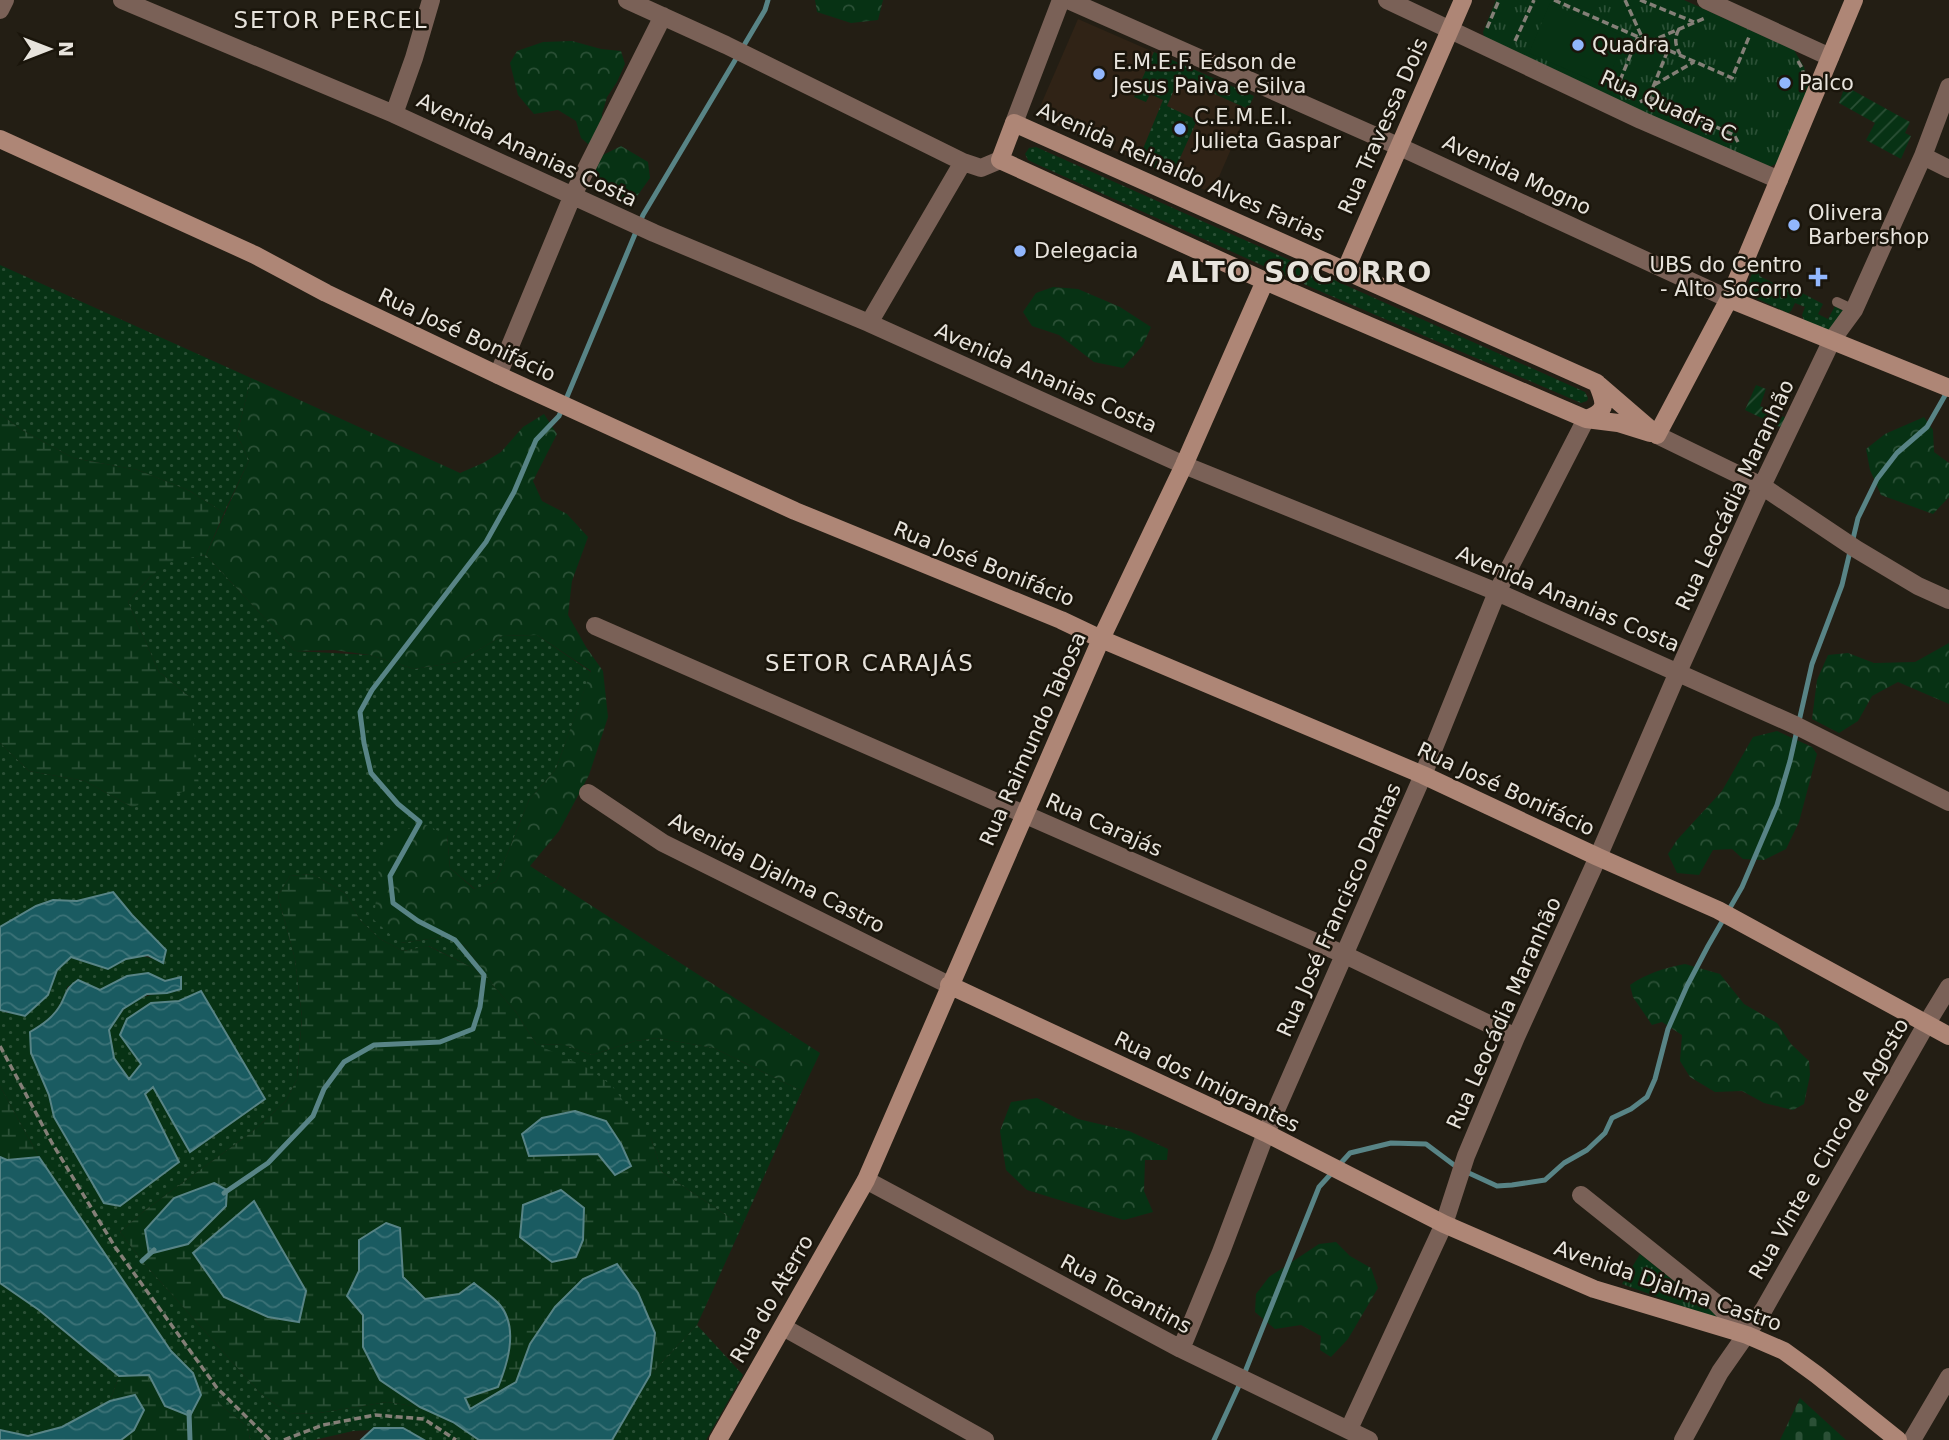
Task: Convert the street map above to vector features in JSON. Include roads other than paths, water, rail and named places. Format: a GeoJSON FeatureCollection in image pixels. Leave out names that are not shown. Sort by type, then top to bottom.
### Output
{"type":"FeatureCollection","features":[{"type":"Feature","properties":{"kind":"street"},"geometry":{"type":"LineString","coordinates":[[0,10],[5,0]]}},
{"type":"Feature","properties":{"kind":"street","name":"Avenida Ananias Costa"},"geometry":{"type":"LineString","coordinates":[[122,0],[394,114],[572,197],[869,323],[1184,465],[1497,592],[1795,725],[1949,802]]}},
{"type":"Feature","properties":{"kind":"street"},"geometry":{"type":"LineString","coordinates":[[394,114],[431,0]]}},
{"type":"Feature","properties":{"kind":"street"},"geometry":{"type":"LineString","coordinates":[[628,0],[755,59],[963,162],[981,168],[1000,160],[1061,0]]}},
{"type":"Feature","properties":{"kind":"street","name":"Avenida Mogno"},"geometry":{"type":"LineString","coordinates":[[1068,0],[1398,146],[1729,299],[1945,386]]}},
{"type":"Feature","properties":{"kind":"street","name":"Rua Quadra C"},"geometry":{"type":"LineString","coordinates":[[1387,0],[1641,120],[1779,180]]}},
{"type":"Feature","properties":{"kind":"street","name":"Rua Travessa Dois"},"geometry":{"type":"LineString","coordinates":[[1346,270],[1463,0]]}},
{"type":"Feature","properties":{"kind":"street"},"geometry":{"type":"LineString","coordinates":[[1657,435],[1729,299],[1854,0]]}},
{"type":"Feature","properties":{"kind":"street"},"geometry":{"type":"LineString","coordinates":[[1709,8],[1830,57]]}},
{"type":"Feature","properties":{"kind":"street"},"geometry":{"type":"LineString","coordinates":[[498,375],[572,197],[663,16]]}},
{"type":"Feature","properties":{"kind":"street","name":"Rua Leocádia Maranhão"},"geometry":{"type":"LineString","coordinates":[[1349,1429],[1444,1224],[1466,1156],[1516,1037],[1598,858],[1678,672],[1832,340],[1854,310],[1923,156],[1949,88]]}},
{"type":"Feature","properties":{"kind":"street","name":"Avenida Reinaldo Alves Farias"},"geometry":{"type":"LineString","coordinates":[[1014,123],[1597,383],[1657,435]]}},
{"type":"Feature","properties":{"kind":"street","name":"Rua José Bonifácio"},"geometry":{"type":"LineString","coordinates":[[0,139],[255,255],[326,293],[498,375],[795,511],[1061,620],[1423,775],[1598,858],[1726,914],[1949,1036]]}},
{"type":"Feature","properties":{"kind":"street"},"geometry":{"type":"LineString","coordinates":[[1923,156],[1949,169]]}},
{"type":"Feature","properties":{"kind":"street","name":"Avenida Reinaldo Alves Farias"},"geometry":{"type":"LineString","coordinates":[[1000,160],[1265,281],[1586,419],[1618,423],[1657,435],[1762,486],[1856,549],[1918,586],[1949,600]]}},
{"type":"Feature","properties":{"kind":"street"},"geometry":{"type":"LineString","coordinates":[[869,323],[963,162]]}},
{"type":"Feature","properties":{"kind":"street","name":"Rua Raimundo Tabosa"},"geometry":{"type":"LineString","coordinates":[[866,1180],[1101,639],[1184,465],[1265,281]]}},
{"type":"Feature","properties":{"kind":"street"},"geometry":{"type":"LineString","coordinates":[[1586,419],[1597,415],[1603,407],[1603,397],[1597,383]]}},
{"type":"Feature","properties":{"kind":"street","name":"Rua José Francisco Dantas"},"geometry":{"type":"LineString","coordinates":[[1181,1349],[1222,1252],[1266,1133],[1423,775],[1497,592],[1586,419]]}},
{"type":"Feature","properties":{"kind":"street","name":"Rua Carajás"},"geometry":{"type":"LineString","coordinates":[[595,626],[1343,954],[1516,1037]]}},
{"type":"Feature","properties":{"kind":"street","name":"Avenida Djalma Castro"},"geometry":{"type":"LineString","coordinates":[[588,793],[663,843],[949,985]]}},
{"type":"Feature","properties":{"kind":"street","name":"Rua dos Imigrantes"},"geometry":{"type":"LineString","coordinates":[[949,985],[1266,1133],[1444,1224]]}},
{"type":"Feature","properties":{"kind":"street","name":"Rua Vinte e Cinco de Agosto"},"geometry":{"type":"LineString","coordinates":[[1683,1440],[1720,1372],[1764,1310],[1949,987]]}},
{"type":"Feature","properties":{"kind":"street","name":"Rua do Aterro"},"geometry":{"type":"LineString","coordinates":[[718,1440],[866,1180]]}},
{"type":"Feature","properties":{"kind":"street","name":"Rua Tocantins"},"geometry":{"type":"LineString","coordinates":[[866,1180],[1181,1349],[1369,1440]]}},
{"type":"Feature","properties":{"kind":"street"},"geometry":{"type":"LineString","coordinates":[[1581,1195],[1716,1304],[1747,1335]]}},
{"type":"Feature","properties":{"kind":"street","name":"Avenida Djalma Castro"},"geometry":{"type":"LineString","coordinates":[[1444,1224],[1594,1289],[1747,1335],[1784,1351],[1898,1440]]}},
{"type":"Feature","properties":{"kind":"street"},"geometry":{"type":"LineString","coordinates":[[783,1327],[985,1440]]}},
{"type":"Feature","properties":{"kind":"street"},"geometry":{"type":"LineString","coordinates":[[1912,1440],[1949,1377]]}},
{"type":"Feature","properties":{"kind":"lane"},"geometry":{"type":"LineString","coordinates":[[1837,302],[1854,310]]}},
{"type":"Feature","properties":{"kind":"water"},"geometry":{"type":"Polygon","coordinates":[[[113,892],[166,950],[163,963],[148,955],[126,959],[108,969],[71,957],[57,970],[48,995],[25,1016],[0,1010],[0,927],[36,906],[53,900],[77,901],[113,892]]]}},
{"type":"Feature","properties":{"kind":"water"},"geometry":{"type":"Polygon","coordinates":[[[148,973],[165,981],[181,977],[181,989],[147,994],[123,1009],[109,1030],[114,1058],[129,1079],[141,1064],[120,1035],[127,1019],[151,1003],[179,1001],[201,991],[265,1099],[190,1152],[153,1087],[145,1094],[179,1162],[120,1206],[104,1203],[54,1117],[49,1095],[31,1053],[30,1032],[55,1013],[69,988],[78,980],[100,990],[127,976],[148,973]]]}},
{"type":"Feature","properties":{"kind":"water"},"geometry":{"type":"Polygon","coordinates":[[[575,1111],[606,1121],[631,1166],[615,1175],[598,1154],[529,1156],[522,1134],[542,1118],[575,1111]]]}},
{"type":"Feature","properties":{"kind":"water"},"geometry":{"type":"Polygon","coordinates":[[[0,1157],[7,1160],[39,1157],[171,1351],[193,1373],[201,1395],[190,1416],[165,1406],[149,1375],[119,1376],[39,1310],[0,1283],[0,1157]]]}},
{"type":"Feature","properties":{"kind":"water"},"geometry":{"type":"Polygon","coordinates":[[[214,1183],[227,1190],[226,1206],[188,1244],[149,1254],[145,1230],[174,1198],[214,1183]]]}},
{"type":"Feature","properties":{"kind":"water"},"geometry":{"type":"Polygon","coordinates":[[[561,1190],[584,1208],[583,1240],[576,1257],[552,1262],[520,1237],[523,1205],[561,1190]]]}},
{"type":"Feature","properties":{"kind":"water"},"geometry":{"type":"Polygon","coordinates":[[[254,1201],[306,1291],[299,1322],[268,1317],[224,1297],[193,1253],[254,1201]]]}},
{"type":"Feature","properties":{"kind":"water"},"geometry":{"type":"Polygon","coordinates":[[[386,1223],[400,1228],[403,1277],[425,1299],[459,1294],[474,1283],[497,1302],[506,1314],[510,1346],[502,1378],[498,1387],[465,1398],[470,1409],[516,1382],[530,1344],[555,1307],[583,1279],[617,1264],[638,1293],[655,1333],[650,1375],[612,1440],[479,1440],[453,1422],[420,1407],[380,1380],[363,1347],[363,1315],[347,1296],[359,1271],[359,1240],[386,1223]]]}},
{"type":"Feature","properties":{"kind":"water"},"geometry":{"type":"Polygon","coordinates":[[[135,1395],[144,1410],[134,1430],[121,1440],[0,1440],[0,1430],[28,1436],[62,1427],[110,1401],[135,1395]]]}},
{"type":"Feature","properties":{"kind":"water"},"geometry":{"type":"Polygon","coordinates":[[[374,1428],[403,1428],[424,1440],[361,1440],[374,1428]]]}},
{"type":"Feature","properties":{"kind":"waterway"},"geometry":{"type":"LineString","coordinates":[[224,1193],[268,1163],[313,1116],[324,1089],[344,1062],[374,1045],[440,1042],[473,1029],[480,1007],[484,975],[455,940],[418,921],[393,903],[390,876],[420,822],[398,804],[371,773],[360,712],[372,690],[486,542],[514,492],[536,440],[559,416],[643,215],[765,10],[768,0]]}},
{"type":"Feature","properties":{"kind":"waterway"},"geometry":{"type":"LineString","coordinates":[[1214,1440],[1243,1377],[1319,1187],[1350,1153],[1391,1143],[1426,1144],[1458,1168],[1497,1186],[1545,1180],[1564,1163],[1587,1150],[1605,1133],[1612,1118],[1647,1097],[1655,1079],[1668,1029],[1687,986],[1742,887],[1777,805],[1812,664],[1842,585],[1858,518],[1877,479],[1897,453],[1927,427],[1947,392]]}},
{"type":"Feature","properties":{"kind":"waterway"},"geometry":{"type":"LineString","coordinates":[[142,1261],[154,1250]]}},
{"type":"Feature","properties":{"kind":"waterway"},"geometry":{"type":"LineString","coordinates":[[189,1412],[190,1440]]}},
{"type":"Feature","properties":{"kind":"place","name":"Quadra"},"geometry":{"type":"Point","coordinates":[1578,45]}},
{"type":"Feature","properties":{"kind":"place","name":"E.M.E.F. Edson de Jesus Paiva e Silva"},"geometry":{"type":"Point","coordinates":[1099,74]}},
{"type":"Feature","properties":{"kind":"place","name":"Palco"},"geometry":{"type":"Point","coordinates":[1785,83]}},
{"type":"Feature","properties":{"kind":"place","name":"C.E.M.E.I. Julieta Gaspar"},"geometry":{"type":"Point","coordinates":[1180,129]}},
{"type":"Feature","properties":{"kind":"place","name":"Olivera Barbershop"},"geometry":{"type":"Point","coordinates":[1794,225]}},
{"type":"Feature","properties":{"kind":"place","name":"Delegacia"},"geometry":{"type":"Point","coordinates":[1020,251]}},
{"type":"Feature","properties":{"kind":"place","name":"UBS do Centro - Alto Socorro"},"geometry":{"type":"Point","coordinates":[1818,277]}},
{"type":"Feature","properties":{"kind":"district","name":"SETOR PERCEL"},"geometry":{"type":"Point","coordinates":[331,20]}},
{"type":"Feature","properties":{"kind":"district","name":"ALTO SOCORRO"},"geometry":{"type":"Point","coordinates":[1300,272]}},
{"type":"Feature","properties":{"kind":"district","name":"SETOR CARAJÁS"},"geometry":{"type":"Point","coordinates":[870,663]}}]}
